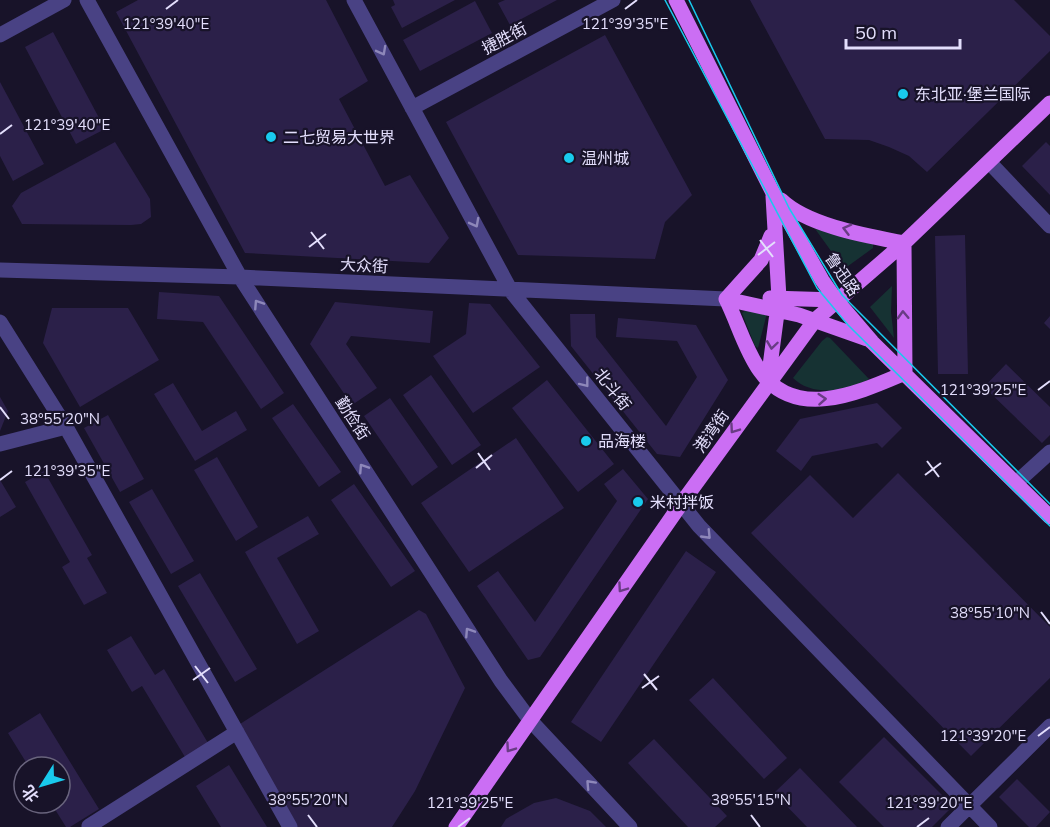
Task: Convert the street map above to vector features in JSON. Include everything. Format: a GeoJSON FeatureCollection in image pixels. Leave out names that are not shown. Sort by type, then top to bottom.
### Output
{"type":"FeatureCollection","features":[{"type":"Feature","properties":{"kind":"main road","name":"鲁迅路"},"geometry":{"type":"LineString","coordinates":[[676,0],[772,191],[822,280],[836,300],[872,342],[1050,517]]}},
{"type":"Feature","properties":{"kind":"main road","name":"港湾街"},"geometry":{"type":"LineString","coordinates":[[456,827],[768,381],[815,320],[904,243],[1050,103]]}},
{"type":"Feature","properties":{"kind":"main road"},"geometry":{"type":"LineString","coordinates":[[768,381],[778,304],[772,191]]}},
{"type":"Feature","properties":{"kind":"main road"},"geometry":{"type":"LineString","coordinates":[[726,299],[751,356],[768,381],[784,393],[812,400],[860,392],[904,373],[904,243],[809,218],[789,208],[772,191]]}},
{"type":"Feature","properties":{"kind":"main road"},"geometry":{"type":"LineString","coordinates":[[726,299],[761,260],[775,224]]}},
{"type":"Feature","properties":{"kind":"main road"},"geometry":{"type":"LineString","coordinates":[[726,299],[778,304],[836,300]]}},
{"type":"Feature","properties":{"kind":"main road"},"geometry":{"type":"LineString","coordinates":[[778,304],[872,342]]}},
{"type":"Feature","properties":{"kind":"street"},"geometry":{"type":"LineString","coordinates":[[0,35],[64,0]]}},
{"type":"Feature","properties":{"kind":"street","name":"勤俭街"},"geometry":{"type":"LineString","coordinates":[[87,0],[240,277],[501,681],[530,720],[630,827]]}},
{"type":"Feature","properties":{"kind":"street","name":"北斗街"},"geometry":{"type":"LineString","coordinates":[[354,0],[511,291],[699,525],[990,827]]}},
{"type":"Feature","properties":{"kind":"street","name":"捷胜街"},"geometry":{"type":"LineString","coordinates":[[412,108],[613,0]]}},
{"type":"Feature","properties":{"kind":"street"},"geometry":{"type":"LineString","coordinates":[[990,163],[1050,226]]}},
{"type":"Feature","properties":{"kind":"street","name":"大众街"},"geometry":{"type":"LineString","coordinates":[[0,270],[240,277],[726,299]]}},
{"type":"Feature","properties":{"kind":"street"},"geometry":{"type":"LineString","coordinates":[[0,322],[66,427],[290,827]]}},
{"type":"Feature","properties":{"kind":"street"},"geometry":{"type":"LineString","coordinates":[[0,444],[66,427]]}},
{"type":"Feature","properties":{"kind":"street"},"geometry":{"type":"LineString","coordinates":[[1016,483],[1050,452]]}},
{"type":"Feature","properties":{"kind":"street"},"geometry":{"type":"LineString","coordinates":[[948,827],[1050,726]]}},
{"type":"Feature","properties":{"kind":"street"},"geometry":{"type":"LineString","coordinates":[[89,826],[237,732]]}},
{"type":"Feature","properties":{"kind":"green space"},"geometry":{"type":"Polygon","coordinates":[[[813,226],[873,243],[873,248],[844,269],[813,226]]]}},
{"type":"Feature","properties":{"kind":"green space"},"geometry":{"type":"Polygon","coordinates":[[[892,286],[891,312],[894,338],[870,307],[892,286]]]}},
{"type":"Feature","properties":{"kind":"green space"},"geometry":{"type":"Polygon","coordinates":[[[746,310],[767,313],[758,348],[755,346],[742,313],[746,310]]]}},
{"type":"Feature","properties":{"kind":"green space"},"geometry":{"type":"Polygon","coordinates":[[[827,337],[869,379],[851,387],[830,391],[810,388],[793,378],[827,337]]]}},
{"type":"Feature","properties":{"kind":"building","name":"二七贸易大世界"},"geometry":{"type":"Polygon","coordinates":[[[138,0],[326,0],[368,81],[339,99],[385,186],[410,175],[449,238],[429,263],[245,253],[116,12],[138,0]]]}},
{"type":"Feature","properties":{"kind":"building"},"geometry":{"type":"Polygon","coordinates":[[[393,0],[455,0],[402,28],[391,7],[395,5],[393,0]]]}},
{"type":"Feature","properties":{"kind":"building"},"geometry":{"type":"Polygon","coordinates":[[[505,0],[557,0],[510,25],[498,3],[505,0]]]}},
{"type":"Feature","properties":{"kind":"building","name":"东北亚·堡兰国际"},"geometry":{"type":"Polygon","coordinates":[[[750,0],[1014,0],[1050,36],[1050,51],[927,172],[909,156],[869,140],[825,139],[750,0]]]}},
{"type":"Feature","properties":{"kind":"building"},"geometry":{"type":"Polygon","coordinates":[[[475,1],[492,33],[420,71],[403,40],[475,1]]]}},
{"type":"Feature","properties":{"kind":"building"},"geometry":{"type":"Polygon","coordinates":[[[53,32],[105,129],[76,144],[25,47],[53,32]]]}},
{"type":"Feature","properties":{"kind":"building","name":"温州城"},"geometry":{"type":"Polygon","coordinates":[[[605,35],[692,195],[665,222],[655,259],[518,255],[446,122],[605,35]]]}},
{"type":"Feature","properties":{"kind":"building"},"geometry":{"type":"Polygon","coordinates":[[[0,82],[44,164],[13,181],[0,156],[0,82]]]}},
{"type":"Feature","properties":{"kind":"building"},"geometry":{"type":"Polygon","coordinates":[[[115,142],[150,199],[151,217],[141,224],[131,225],[22,224],[12,206],[21,193],[115,142]]]}},
{"type":"Feature","properties":{"kind":"building"},"geometry":{"type":"Polygon","coordinates":[[[1046,142],[1050,146],[1050,195],[1022,166],[1046,142]]]}},
{"type":"Feature","properties":{"kind":"building"},"geometry":{"type":"Polygon","coordinates":[[[965,235],[968,374],[938,374],[935,236],[965,235]]]}},
{"type":"Feature","properties":{"kind":"building"},"geometry":{"type":"Polygon","coordinates":[[[159,292],[219,296],[284,393],[261,409],[203,322],[157,319],[159,292]]]}},
{"type":"Feature","properties":{"kind":"building"},"geometry":{"type":"Polygon","coordinates":[[[335,302],[433,311],[430,343],[351,336],[346,344],[377,388],[352,405],[310,344],[335,302]]]}},
{"type":"Feature","properties":{"kind":"building"},"geometry":{"type":"Polygon","coordinates":[[[469,303],[490,304],[540,367],[473,413],[433,356],[466,334],[469,303]]]}},
{"type":"Feature","properties":{"kind":"building"},"geometry":{"type":"Polygon","coordinates":[[[52,308],[128,308],[159,360],[80,407],[43,343],[52,308]]]}},
{"type":"Feature","properties":{"kind":"building"},"geometry":{"type":"Polygon","coordinates":[[[570,314],[595,314],[596,337],[666,426],[697,377],[677,341],[616,337],[618,318],[696,325],[728,380],[680,457],[657,454],[571,346],[570,314]]]}},
{"type":"Feature","properties":{"kind":"building"},"geometry":{"type":"Polygon","coordinates":[[[1050,316],[1050,329],[1044,323],[1050,316]]]}},
{"type":"Feature","properties":{"kind":"building"},"geometry":{"type":"Polygon","coordinates":[[[1006,364],[1050,407],[1050,435],[1042,443],[984,387],[1006,364]]]}},
{"type":"Feature","properties":{"kind":"building"},"geometry":{"type":"Polygon","coordinates":[[[431,375],[481,445],[452,465],[403,395],[431,375]]]}},
{"type":"Feature","properties":{"kind":"building"},"geometry":{"type":"Polygon","coordinates":[[[547,380],[614,464],[578,492],[512,408],[547,380]]]}},
{"type":"Feature","properties":{"kind":"building"},"geometry":{"type":"Polygon","coordinates":[[[173,383],[202,431],[236,411],[247,430],[195,461],[154,394],[173,383]]]}},
{"type":"Feature","properties":{"kind":"building"},"geometry":{"type":"Polygon","coordinates":[[[0,397],[8,411],[0,431],[0,397]]]}},
{"type":"Feature","properties":{"kind":"building"},"geometry":{"type":"Polygon","coordinates":[[[390,398],[438,467],[412,486],[364,416],[390,398]]]}},
{"type":"Feature","properties":{"kind":"building"},"geometry":{"type":"Polygon","coordinates":[[[877,403],[902,428],[882,448],[877,443],[812,456],[801,471],[776,451],[800,419],[877,403]]]}},
{"type":"Feature","properties":{"kind":"building"},"geometry":{"type":"Polygon","coordinates":[[[293,404],[341,472],[319,487],[272,418],[293,404]]]}},
{"type":"Feature","properties":{"kind":"building"},"geometry":{"type":"Polygon","coordinates":[[[108,415],[144,479],[120,492],[84,428],[108,415]]]}},
{"type":"Feature","properties":{"kind":"building"},"geometry":{"type":"Polygon","coordinates":[[[516,438],[564,508],[469,572],[421,503],[516,438]]]}},
{"type":"Feature","properties":{"kind":"building"},"geometry":{"type":"Polygon","coordinates":[[[217,457],[258,527],[236,541],[194,470],[217,457]]]}},
{"type":"Feature","properties":{"kind":"building"},"geometry":{"type":"Polygon","coordinates":[[[623,469],[648,499],[540,657],[528,660],[477,586],[498,571],[535,622],[617,501],[604,484],[623,469]]]}},
{"type":"Feature","properties":{"kind":"building"},"geometry":{"type":"Polygon","coordinates":[[[44,471],[92,555],[87,558],[107,593],[84,605],[62,567],[70,562],[25,482],[44,471]]]}},
{"type":"Feature","properties":{"kind":"building"},"geometry":{"type":"Polygon","coordinates":[[[898,473],[1050,627],[1050,678],[971,756],[751,533],[810,475],[853,518],[898,473]]]}},
{"type":"Feature","properties":{"kind":"building"},"geometry":{"type":"Polygon","coordinates":[[[0,480],[16,507],[0,517],[0,480]]]}},
{"type":"Feature","properties":{"kind":"building"},"geometry":{"type":"Polygon","coordinates":[[[354,484],[415,571],[391,587],[331,500],[354,484]]]}},
{"type":"Feature","properties":{"kind":"building"},"geometry":{"type":"Polygon","coordinates":[[[152,489],[194,561],[171,574],[129,502],[152,489]]]}},
{"type":"Feature","properties":{"kind":"building"},"geometry":{"type":"Polygon","coordinates":[[[308,516],[319,534],[277,558],[319,631],[297,644],[245,552],[308,516]]]}},
{"type":"Feature","properties":{"kind":"building"},"geometry":{"type":"Polygon","coordinates":[[[686,551],[716,572],[601,742],[571,722],[686,551]]]}},
{"type":"Feature","properties":{"kind":"building"},"geometry":{"type":"Polygon","coordinates":[[[200,573],[257,669],[235,682],[178,586],[200,573]]]}},
{"type":"Feature","properties":{"kind":"building"},"geometry":{"type":"Polygon","coordinates":[[[419,610],[426,614],[465,688],[415,791],[392,827],[296,827],[240,724],[419,610]]]}},
{"type":"Feature","properties":{"kind":"building"},"geometry":{"type":"Polygon","coordinates":[[[131,636],[155,675],[164,669],[208,743],[185,757],[142,686],[132,692],[107,650],[131,636]]]}},
{"type":"Feature","properties":{"kind":"building"},"geometry":{"type":"Polygon","coordinates":[[[713,678],[787,758],[764,779],[689,700],[713,678]]]}},
{"type":"Feature","properties":{"kind":"building"},"geometry":{"type":"Polygon","coordinates":[[[40,713],[66,755],[22,755],[8,733],[40,713]]]}},
{"type":"Feature","properties":{"kind":"building"},"geometry":{"type":"Polygon","coordinates":[[[884,737],[953,806],[932,827],[884,827],[839,782],[884,737]]]}},
{"type":"Feature","properties":{"kind":"building"},"geometry":{"type":"Polygon","coordinates":[[[654,739],[727,816],[715,827],[688,827],[628,763],[654,739]]]}},
{"type":"Feature","properties":{"kind":"building"},"geometry":{"type":"Polygon","coordinates":[[[72,765],[99,809],[70,827],[66,827],[58,815],[72,815],[72,765]]]}},
{"type":"Feature","properties":{"kind":"building"},"geometry":{"type":"Polygon","coordinates":[[[229,765],[267,827],[221,827],[196,786],[229,765]]]}},
{"type":"Feature","properties":{"kind":"building"},"geometry":{"type":"Polygon","coordinates":[[[800,768],[857,827],[807,827],[774,793],[800,768]]]}},
{"type":"Feature","properties":{"kind":"building"},"geometry":{"type":"Polygon","coordinates":[[[1017,779],[1050,812],[1036,827],[1029,827],[999,797],[1017,779]]]}},
{"type":"Feature","properties":{"kind":"building"},"geometry":{"type":"Polygon","coordinates":[[[556,798],[590,811],[606,827],[501,827],[506,819],[534,803],[556,798]]]}},
{"type":"Feature","properties":{"kind":"tram line"},"geometry":{"type":"LineString","coordinates":[[665,0],[817,288],[848,325],[1050,526]]}},
{"type":"Feature","properties":{"kind":"tram line"},"geometry":{"type":"LineString","coordinates":[[689,0],[789,208],[842,295],[1050,504]]}},
{"type":"Feature","properties":{"kind":"place","name":"东北亚·堡兰国际"},"geometry":{"type":"Point","coordinates":[903,94]}},
{"type":"Feature","properties":{"kind":"place","name":"二七贸易大世界"},"geometry":{"type":"Point","coordinates":[271,137]}},
{"type":"Feature","properties":{"kind":"place","name":"温州城"},"geometry":{"type":"Point","coordinates":[569,158]}},
{"type":"Feature","properties":{"kind":"place","name":"品海楼"},"geometry":{"type":"Point","coordinates":[586,441]}},
{"type":"Feature","properties":{"kind":"place","name":"米村拌饭"},"geometry":{"type":"Point","coordinates":[638,502]}}]}
